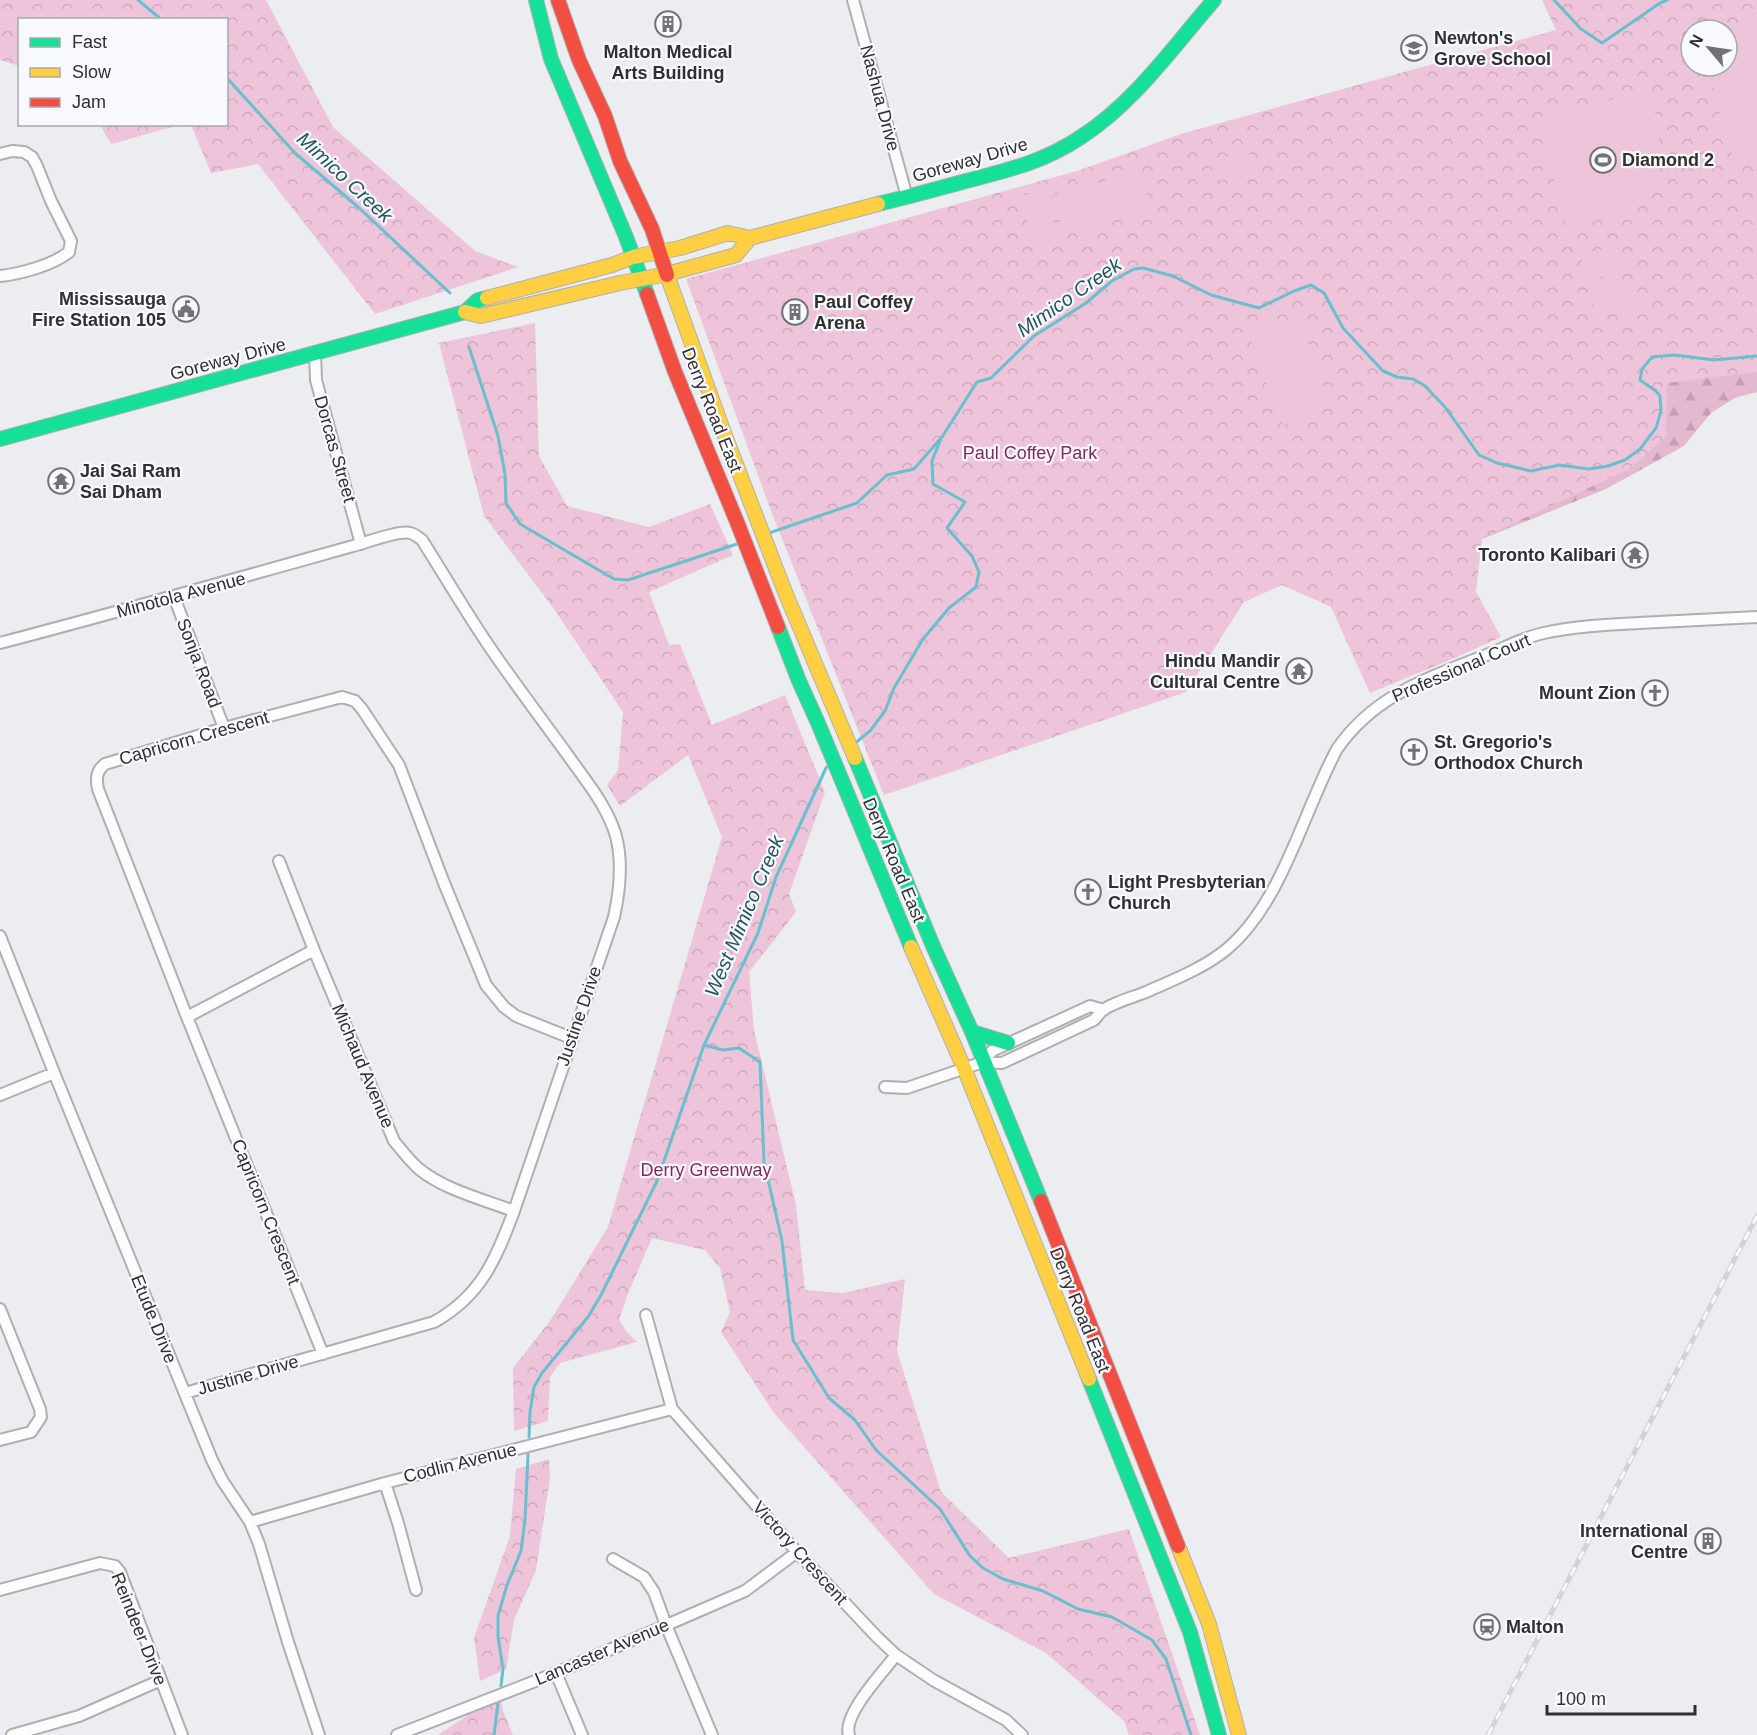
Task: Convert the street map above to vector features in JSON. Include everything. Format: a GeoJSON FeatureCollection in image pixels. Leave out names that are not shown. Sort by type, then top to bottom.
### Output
{"type":"FeatureCollection","features":[{"type":"Feature","properties":{"kind":"main road","name":"Derry Road East"},"geometry":{"type":"LineString","coordinates":[[536,0],[551,59],[626,237],[675,372],[750,554],[799,681],[964,1068],[1190,1632],[1220,1735]]}},
{"type":"Feature","properties":{"kind":"main road","name":"Derry Road East"},"geometry":{"type":"LineString","coordinates":[[558,0],[579,60],[605,116],[620,161],[652,229],[724,433],[785,592],[933,946],[972,1032],[1209,1624],[1239,1735]]}},
{"type":"Feature","properties":{"kind":"main road","name":"Goreway Drive"},"geometry":{"type":"LineString","coordinates":[[0,440],[435,321],[465,312],[478,300],[612,265],[633,257],[680,248],[728,233],[750,238],[1024,166],[1052,154],[1088,132],[1131,93],[1214,0]]}},
{"type":"Feature","properties":{"kind":"main road","name":"Goreway Drive"},"geometry":{"type":"LineString","coordinates":[[465,312],[481,316],[666,274],[736,255],[750,238]]}},
{"type":"Feature","properties":{"kind":"main road"},"geometry":{"type":"LineString","coordinates":[[703,439],[724,433]]}},
{"type":"Feature","properties":{"kind":"main road"},"geometry":{"type":"LineString","coordinates":[[768,600],[785,592]]}},
{"type":"Feature","properties":{"kind":"main road"},"geometry":{"type":"LineString","coordinates":[[818,723],[826,728],[832,728],[836,726],[838,715]]}},
{"type":"Feature","properties":{"kind":"main road"},"geometry":{"type":"LineString","coordinates":[[972,1032],[1008,1044]]}},
{"type":"Feature","properties":{"kind":"street","name":"Nashua Drive"},"geometry":{"type":"LineString","coordinates":[[853,0],[907,196]]}},
{"type":"Feature","properties":{"kind":"street"},"geometry":{"type":"LineString","coordinates":[[0,154],[12,151],[24,152],[32,158],[71,241],[69,252],[62,258],[14,275],[0,276]]}},
{"type":"Feature","properties":{"kind":"street","name":"Dorcas Street"},"geometry":{"type":"LineString","coordinates":[[315,353],[316,380],[361,544]]}},
{"type":"Feature","properties":{"kind":"street","name":"Justine Drive"},"geometry":{"type":"LineString","coordinates":[[185,1393],[434,1322],[450,1313],[472,1292],[498,1252],[514,1211],[614,917],[619,892],[619,854],[616,836],[594,791],[498,659],[422,540],[409,532],[361,544]]}},
{"type":"Feature","properties":{"kind":"street","name":"Minotola Avenue"},"geometry":{"type":"LineString","coordinates":[[0,643],[361,544]]}},
{"type":"Feature","properties":{"kind":"street","name":"Sonja Road"},"geometry":{"type":"LineString","coordinates":[[174,597],[224,728]]}},
{"type":"Feature","properties":{"kind":"street","name":"Professional Court"},"geometry":{"type":"LineString","coordinates":[[885,1087],[907,1088],[983,1062],[1002,1063],[1094,1020],[1104,1010],[1202,966],[1227,950],[1250,927],[1266,902],[1337,749],[1364,717],[1402,691],[1542,633],[1594,626],[1757,617]]}},
{"type":"Feature","properties":{"kind":"street","name":"Capricorn Crescent"},"geometry":{"type":"LineString","coordinates":[[323,1354],[98,789],[96,778],[100,768],[105,764],[224,728],[342,697],[355,701],[399,765],[486,985],[504,1007],[516,1016],[571,1038]]}},
{"type":"Feature","properties":{"kind":"street","name":"Michaud Avenue"},"geometry":{"type":"LineString","coordinates":[[279,861],[394,1141],[419,1169],[433,1178],[454,1189],[514,1211]]}},
{"type":"Feature","properties":{"kind":"street","name":"Etude Drive"},"geometry":{"type":"LineString","coordinates":[[0,936],[212,1460],[222,1480],[250,1522],[259,1544],[302,1688],[319,1735]]}},
{"type":"Feature","properties":{"kind":"street"},"geometry":{"type":"LineString","coordinates":[[187,1017],[314,950]]}},
{"type":"Feature","properties":{"kind":"street","name":"Professional Court"},"geometry":{"type":"LineString","coordinates":[[983,1062],[993,1051],[1090,1006],[1104,1010]]}},
{"type":"Feature","properties":{"kind":"street"},"geometry":{"type":"LineString","coordinates":[[0,1095],[54,1073]]}},
{"type":"Feature","properties":{"kind":"street"},"geometry":{"type":"LineString","coordinates":[[0,1309],[40,1409],[41,1417],[31,1432],[0,1440]]}},
{"type":"Feature","properties":{"kind":"street","name":"Victory Crescent"},"geometry":{"type":"LineString","coordinates":[[646,1315],[672,1409],[797,1552],[896,1655],[933,1680],[1006,1720],[1022,1735]]}},
{"type":"Feature","properties":{"kind":"street","name":"Codlin Avenue"},"geometry":{"type":"LineString","coordinates":[[250,1522],[385,1483],[672,1409]]}},
{"type":"Feature","properties":{"kind":"street"},"geometry":{"type":"LineString","coordinates":[[385,1483],[416,1590]]}},
{"type":"Feature","properties":{"kind":"street","name":"Lancaster Avenue"},"geometry":{"type":"LineString","coordinates":[[397,1735],[556,1672],[746,1591],[797,1552]]}},
{"type":"Feature","properties":{"kind":"street"},"geometry":{"type":"LineString","coordinates":[[613,1559],[644,1577],[654,1592],[712,1735]]}},
{"type":"Feature","properties":{"kind":"street","name":"Reindeer Drive"},"geometry":{"type":"LineString","coordinates":[[0,1590],[100,1563],[115,1566],[120,1572],[182,1735]]}},
{"type":"Feature","properties":{"kind":"street"},"geometry":{"type":"LineString","coordinates":[[849,1735],[848,1730],[853,1711],[896,1655]]}},
{"type":"Feature","properties":{"kind":"street"},"geometry":{"type":"LineString","coordinates":[[556,1672],[582,1735]]}},
{"type":"Feature","properties":{"kind":"street"},"geometry":{"type":"LineString","coordinates":[[12,1735],[72,1718],[161,1680]]}},
{"type":"Feature","properties":{"kind":"green space"},"geometry":{"type":"Polygon","coordinates":[[[0,0],[266,0],[333,127],[475,251],[518,267],[375,314],[258,164],[211,173],[191,126],[228,126],[228,18],[18,18],[18,66],[0,60],[0,0]]]}},
{"type":"Feature","properties":{"kind":"green space","name":"Paul Coffey Park"},"geometry":{"type":"Polygon","coordinates":[[[1542,0],[1757,0],[1757,372],[1667,383],[1666,437],[1629,469],[1482,538],[1476,592],[1501,637],[1370,693],[1331,607],[1282,585],[1244,602],[1186,692],[884,795],[773,516],[686,279],[1077,171],[1184,133],[1556,30],[1542,0]]]}},
{"type":"Feature","properties":{"kind":"green space"},"geometry":{"type":"Polygon","coordinates":[[[1757,17],[1757,151],[1733,158],[1710,78],[1739,78],[1739,22],[1757,17]]]}},
{"type":"Feature","properties":{"kind":"green space","name":"Diamond 2"},"geometry":{"type":"Polygon","coordinates":[[[1647,90],[1659,128],[1659,151],[1651,182],[1646,190],[1611,217],[1567,228],[1539,126],[1543,118],[1647,90]]]}},
{"type":"Feature","properties":{"kind":"green space"},"geometry":{"type":"Polygon","coordinates":[[[101,126],[175,126],[111,144],[101,126]]]}},
{"type":"Feature","properties":{"kind":"green space"},"geometry":{"type":"Polygon","coordinates":[[[1253,154],[1256,177],[1214,181],[1211,158],[1253,154]]]}},
{"type":"Feature","properties":{"kind":"green space"},"geometry":{"type":"Polygon","coordinates":[[[1141,171],[1151,210],[1063,234],[1053,195],[1141,171]]]}},
{"type":"Feature","properties":{"kind":"green space"},"geometry":{"type":"Polygon","coordinates":[[[1045,189],[1058,235],[1033,242],[1020,196],[1045,189]]]}},
{"type":"Feature","properties":{"kind":"green space"},"geometry":{"type":"Polygon","coordinates":[[[1619,244],[1627,270],[1587,281],[1580,255],[1619,244]]]}},
{"type":"Feature","properties":{"kind":"green space"},"geometry":{"type":"Polygon","coordinates":[[[1629,278],[1636,304],[1596,315],[1589,289],[1629,278]]]}},
{"type":"Feature","properties":{"kind":"green space"},"geometry":{"type":"Polygon","coordinates":[[[1298,316],[1331,407],[1282,425],[1249,334],[1298,316]]]}},
{"type":"Feature","properties":{"kind":"green space","name":"Derry Greenway"},"geometry":{"type":"Polygon","coordinates":[[[535,323],[539,456],[567,506],[649,527],[710,504],[733,555],[649,592],[669,645],[680,644],[712,725],[785,695],[825,792],[789,894],[796,912],[749,972],[754,1030],[796,1205],[805,1290],[843,1293],[905,1279],[897,1351],[941,1492],[1009,1558],[1129,1529],[1200,1735],[1129,1735],[1124,1721],[1046,1653],[934,1594],[774,1413],[721,1332],[730,1312],[720,1268],[705,1250],[652,1238],[619,1320],[637,1342],[560,1363],[550,1377],[548,1421],[514,1431],[513,1368],[550,1321],[608,1227],[722,837],[688,755],[620,806],[607,785],[618,770],[623,712],[554,609],[484,516],[439,343],[535,323]]]}},
{"type":"Feature","properties":{"kind":"green space"},"geometry":{"type":"Polygon","coordinates":[[[1757,335],[1757,392],[1735,398],[1711,413],[1684,446],[1606,489],[1460,548],[1482,443],[1757,335]]]}},
{"type":"Feature","properties":{"kind":"green space"},"geometry":{"type":"Polygon","coordinates":[[[549,1459],[550,1478],[536,1570],[514,1620],[506,1669],[480,1681],[474,1638],[510,1536],[516,1469],[549,1459]]]}},
{"type":"Feature","properties":{"kind":"green space"},"geometry":{"type":"Polygon","coordinates":[[[501,1700],[513,1735],[438,1735],[468,1715],[501,1700]]]}},
{"type":"Feature","properties":{"kind":"waterway","name":"Mimico Creek"},"geometry":{"type":"LineString","coordinates":[[138,0],[160,18]]}},
{"type":"Feature","properties":{"kind":"waterway"},"geometry":{"type":"LineString","coordinates":[[1554,0],[1581,29],[1602,43],[1667,0]]}},
{"type":"Feature","properties":{"kind":"waterway","name":"Mimico Creek"},"geometry":{"type":"LineString","coordinates":[[228,79],[295,153],[358,207],[450,293]]}},
{"type":"Feature","properties":{"kind":"waterway","name":"Mimico Creek"},"geometry":{"type":"LineString","coordinates":[[769,533],[857,503],[887,475],[914,469],[942,437],[977,382],[991,378],[1034,336],[1086,303],[1112,281],[1134,269],[1143,268],[1173,276],[1211,295],[1259,308],[1311,285],[1324,293],[1343,328],[1383,371],[1397,377],[1413,379],[1424,385],[1445,407],[1479,455],[1497,463],[1531,471],[1559,465],[1589,469],[1608,466],[1625,460],[1640,449],[1656,428],[1661,411],[1660,396],[1640,380],[1642,369],[1652,357],[1674,355],[1714,360],[1757,356]]}},
{"type":"Feature","properties":{"kind":"waterway","name":"Mimico Creek"},"geometry":{"type":"LineString","coordinates":[[469,347],[498,436],[505,474],[506,503],[520,524],[614,579],[628,580],[740,543]]}},
{"type":"Feature","properties":{"kind":"waterway","name":"West Mimico Creek"},"geometry":{"type":"LineString","coordinates":[[854,744],[870,731],[885,711],[894,688],[923,639],[949,608],[976,587],[979,572],[972,556],[947,528],[965,502],[933,484],[932,461],[940,441]]}},
{"type":"Feature","properties":{"kind":"waterway"},"geometry":{"type":"LineString","coordinates":[[529,1437],[534,1387],[542,1373],[588,1317],[657,1181],[704,1045],[758,933],[776,877],[826,768],[830,764]]}},
{"type":"Feature","properties":{"kind":"waterway","name":"West Mimico Creek"},"geometry":{"type":"LineString","coordinates":[[704,1045],[723,1050],[739,1048],[760,1062],[764,1162],[782,1241],[793,1340],[829,1398],[855,1420],[876,1450],[940,1509],[970,1556],[983,1568],[1003,1579],[1043,1591],[1078,1609],[1112,1617],[1152,1640],[1166,1659],[1191,1735]]}},
{"type":"Feature","properties":{"kind":"waterway"},"geometry":{"type":"LineString","coordinates":[[501,1686],[503,1669],[498,1636],[498,1616],[507,1585],[521,1551],[528,1454]]}},
{"type":"Feature","properties":{"kind":"waterway"},"geometry":{"type":"LineString","coordinates":[[494,1735],[498,1703]]}},
{"type":"Feature","properties":{"kind":"railway"},"geometry":{"type":"LineString","coordinates":[[1488,1735],[1757,1216]]}},
{"type":"Feature","properties":{"kind":"traffic: fast"},"geometry":{"type":"LineString","coordinates":[[536,0],[551,59],[626,237],[647,294]]}},
{"type":"Feature","properties":{"kind":"traffic: fast"},"geometry":{"type":"LineString","coordinates":[[878,204],[1011,169],[1067,146],[1100,123],[1136,91],[1214,0]]}},
{"type":"Feature","properties":{"kind":"traffic: fast"},"geometry":{"type":"LineString","coordinates":[[0,439],[465,312],[478,300],[487,298]]}},
{"type":"Feature","properties":{"kind":"traffic: fast"},"geometry":{"type":"LineString","coordinates":[[778,627],[911,947]]}},
{"type":"Feature","properties":{"kind":"traffic: fast"},"geometry":{"type":"LineString","coordinates":[[855,758],[933,946],[972,1032],[1041,1201]]}},
{"type":"Feature","properties":{"kind":"traffic: fast"},"geometry":{"type":"LineString","coordinates":[[972,1032],[1008,1043]]}},
{"type":"Feature","properties":{"kind":"traffic: fast"},"geometry":{"type":"LineString","coordinates":[[1089,1379],[1190,1632],[1219,1735]]}},
{"type":"Feature","properties":{"kind":"traffic: slow"},"geometry":{"type":"LineString","coordinates":[[487,298],[612,265],[633,257],[680,248],[728,233],[750,238],[878,204]]}},
{"type":"Feature","properties":{"kind":"traffic: slow"},"geometry":{"type":"LineString","coordinates":[[465,312],[481,316],[667,274],[736,255],[750,238]]}},
{"type":"Feature","properties":{"kind":"traffic: slow"},"geometry":{"type":"LineString","coordinates":[[667,275],[785,592],[855,758]]}},
{"type":"Feature","properties":{"kind":"traffic: slow"},"geometry":{"type":"LineString","coordinates":[[911,947],[964,1068],[1089,1379]]}},
{"type":"Feature","properties":{"kind":"traffic: slow"},"geometry":{"type":"LineString","coordinates":[[1178,1546],[1209,1624],[1239,1735]]}},
{"type":"Feature","properties":{"kind":"traffic: jam"},"geometry":{"type":"LineString","coordinates":[[558,0],[579,60],[605,116],[620,161],[652,229],[667,275]]}},
{"type":"Feature","properties":{"kind":"traffic: jam"},"geometry":{"type":"LineString","coordinates":[[647,294],[675,372],[778,627]]}},
{"type":"Feature","properties":{"kind":"traffic: jam"},"geometry":{"type":"LineString","coordinates":[[1041,1201],[1178,1546]]}},
{"type":"Feature","properties":{"kind":"place","name":"Malton Medical Arts Building"},"geometry":{"type":"Point","coordinates":[668,24]}},
{"type":"Feature","properties":{"kind":"place","name":"Newton's Grove School"},"geometry":{"type":"Point","coordinates":[1414,48]}},
{"type":"Feature","properties":{"kind":"place","name":"Diamond 2"},"geometry":{"type":"Point","coordinates":[1603,160]}},
{"type":"Feature","properties":{"kind":"place","name":"Mississauga Fire Station 105"},"geometry":{"type":"Point","coordinates":[186,309]}},
{"type":"Feature","properties":{"kind":"place","name":"Paul Coffey Arena"},"geometry":{"type":"Point","coordinates":[795,312]}},
{"type":"Feature","properties":{"kind":"place","name":"Jai Sai Ram Sai Dham"},"geometry":{"type":"Point","coordinates":[61,481]}},
{"type":"Feature","properties":{"kind":"place","name":"Toronto Kalibari"},"geometry":{"type":"Point","coordinates":[1635,555]}},
{"type":"Feature","properties":{"kind":"place","name":"Hindu Mandir Cultural Centre"},"geometry":{"type":"Point","coordinates":[1299,671]}},
{"type":"Feature","properties":{"kind":"place","name":"Mount Zion"},"geometry":{"type":"Point","coordinates":[1655,693]}},
{"type":"Feature","properties":{"kind":"place","name":"St. Gregorio's Orthodox Church"},"geometry":{"type":"Point","coordinates":[1414,752]}},
{"type":"Feature","properties":{"kind":"place","name":"Light Presbyterian Church"},"geometry":{"type":"Point","coordinates":[1088,892]}},
{"type":"Feature","properties":{"kind":"place","name":"International Centre"},"geometry":{"type":"Point","coordinates":[1708,1541]}},
{"type":"Feature","properties":{"kind":"place","name":"Malton"},"geometry":{"type":"Point","coordinates":[1487,1627]}}]}
